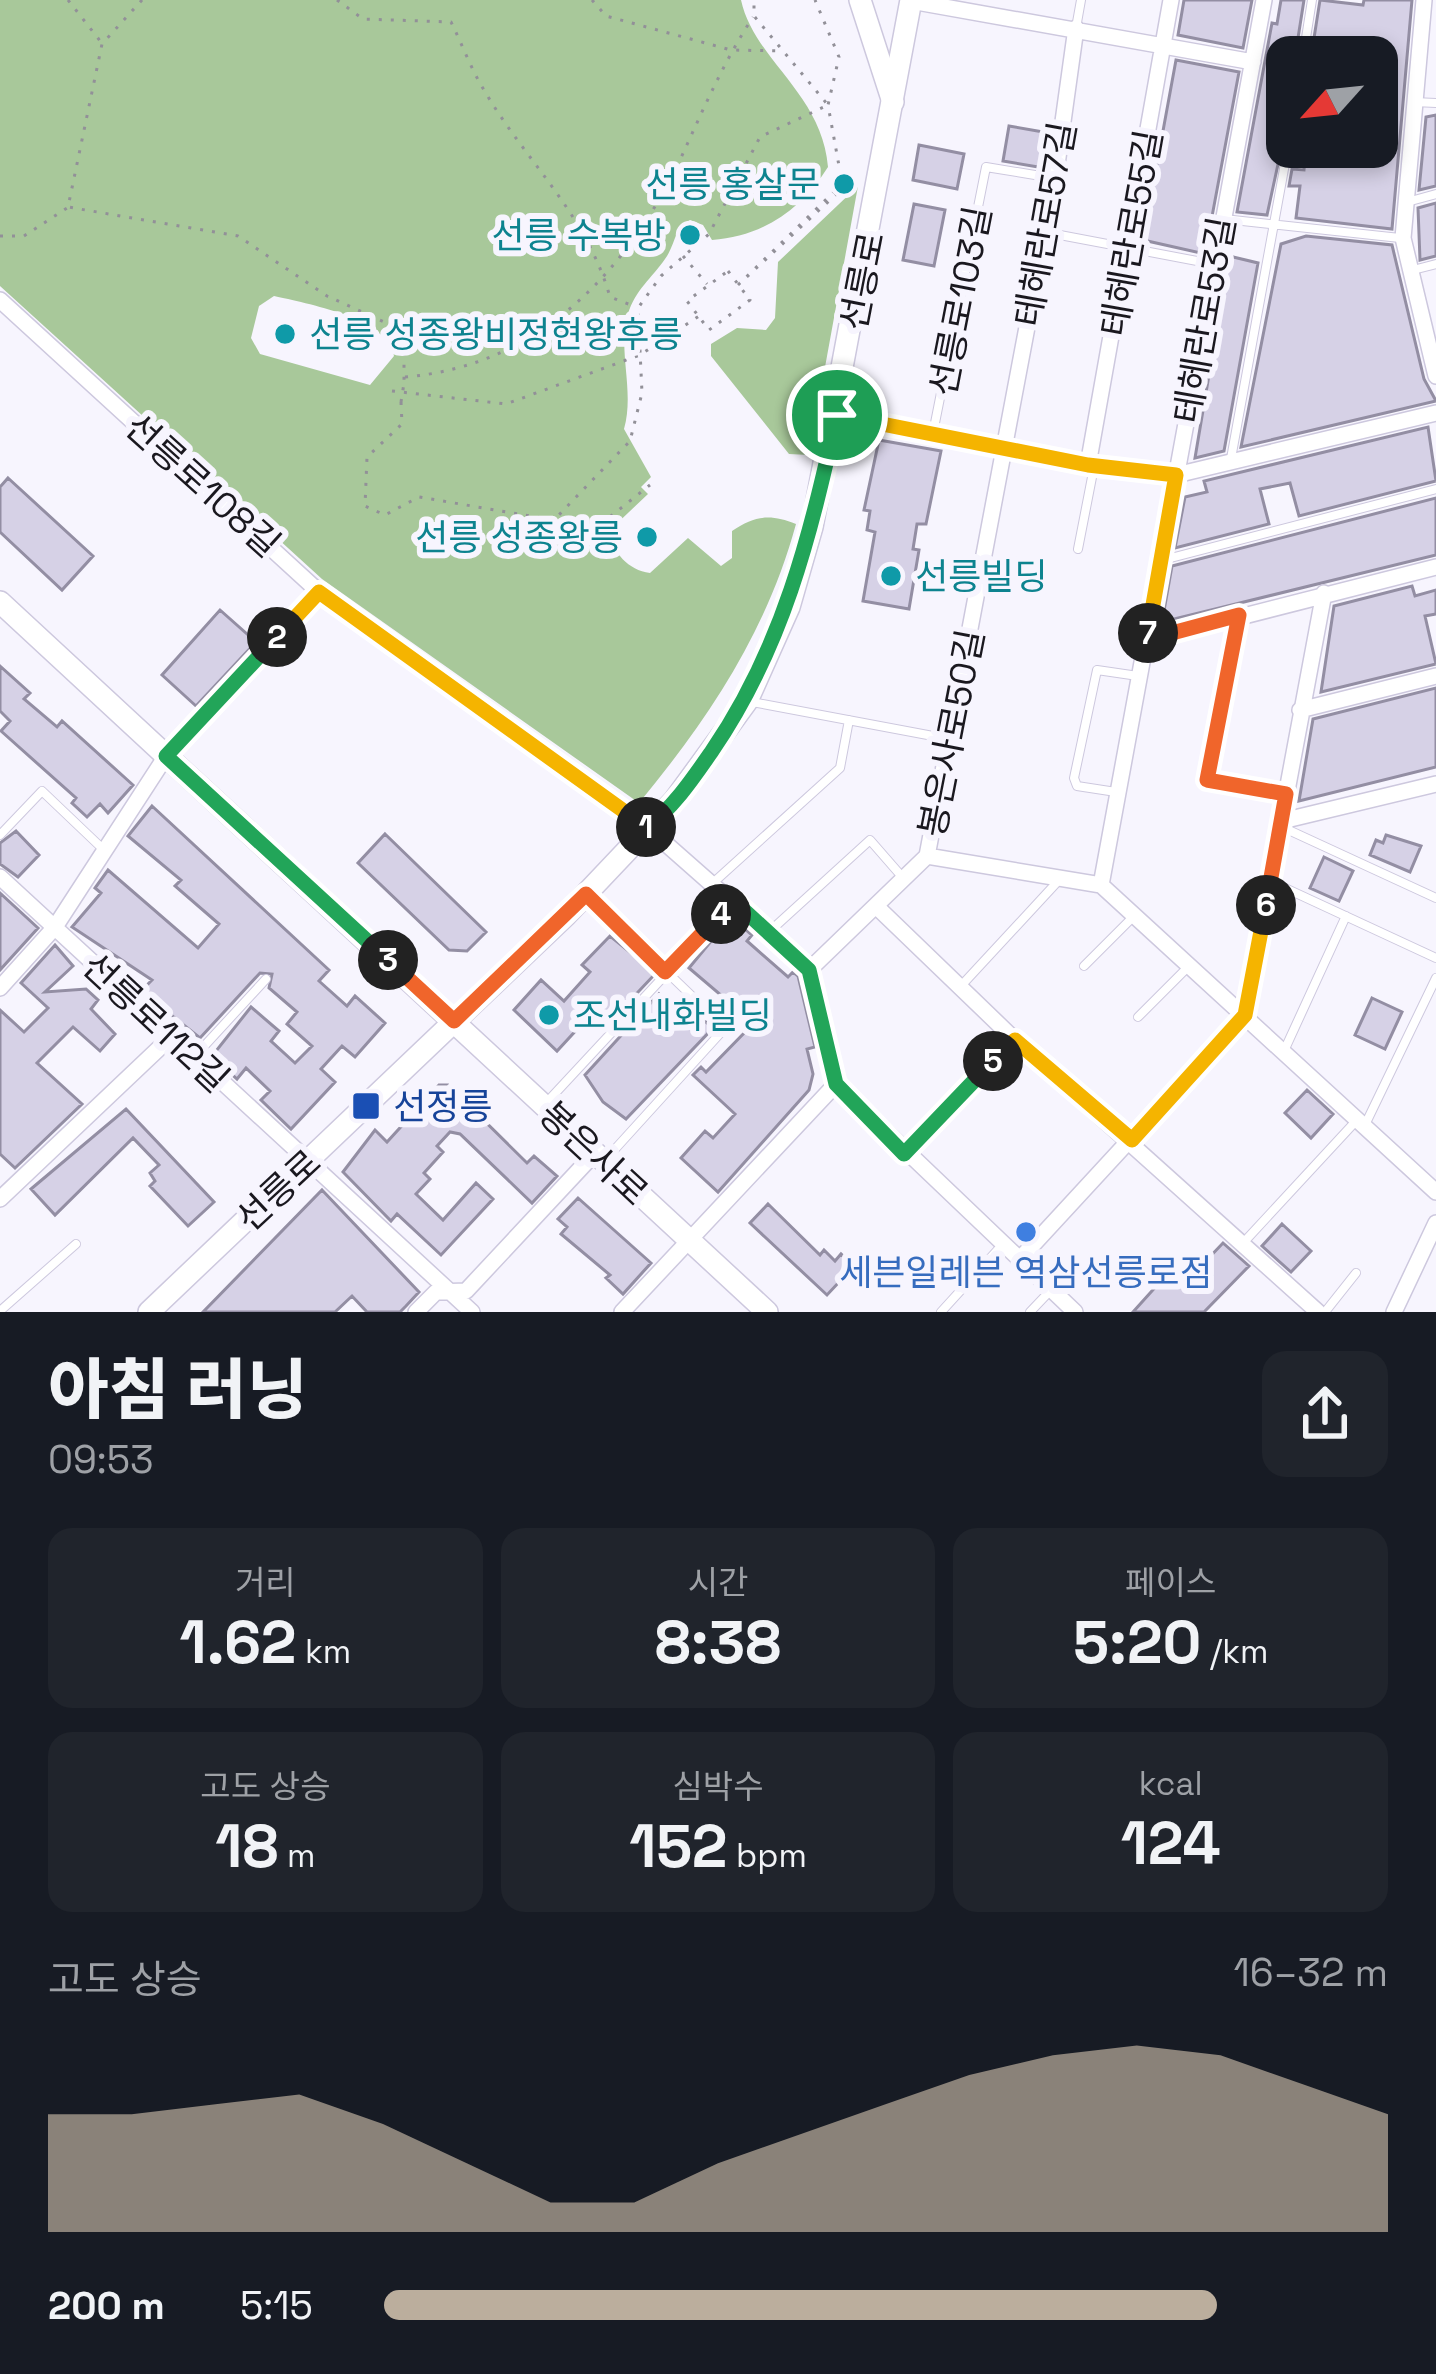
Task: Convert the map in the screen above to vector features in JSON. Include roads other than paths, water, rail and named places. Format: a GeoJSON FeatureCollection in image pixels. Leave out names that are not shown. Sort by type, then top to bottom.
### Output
{"type":"FeatureCollection","features":[{"type":"Feature","properties":{"kind":"main road"},"geometry":{"type":"LineString","coordinates":[[860,0],[895,106]]}},
{"type":"Feature","properties":{"kind":"main road","name":"선릉로"},"geometry":{"type":"LineString","coordinates":[[149,1312],[586,894],[689,782],[747,701],[801,570],[837,415],[911,0]]}},
{"type":"Feature","properties":{"kind":"main road","name":"봉은사로"},"geometry":{"type":"LineString","coordinates":[[0,602],[767,1312]]}},
{"type":"Feature","properties":{"kind":"street"},"geometry":{"type":"LineString","coordinates":[[911,0],[1252,62]]}},
{"type":"Feature","properties":{"kind":"street","name":"테헤란로55길"},"geometry":{"type":"LineString","coordinates":[[1091,465],[1171,0]]}},
{"type":"Feature","properties":{"kind":"street","name":"테헤란로53길"},"geometry":{"type":"LineString","coordinates":[[1101,885],[1264,0]]}},
{"type":"Feature","properties":{"kind":"street"},"geometry":{"type":"LineString","coordinates":[[1424,0],[1403,238],[1432,339],[1436,376]]}},
{"type":"Feature","properties":{"kind":"street","name":"테헤란로57길"},"geometry":{"type":"LineString","coordinates":[[1006,448],[1076,28]]}},
{"type":"Feature","properties":{"kind":"street","name":"선릉로108길"},"geometry":{"type":"LineString","coordinates":[[0,300],[319,592],[648,828],[809,970]]}},
{"type":"Feature","properties":{"kind":"street","name":"선릉로103길"},"geometry":{"type":"LineString","coordinates":[[837,415],[1091,465],[1176,475],[1436,413]]}},
{"type":"Feature","properties":{"kind":"street","name":"봉은사로50길"},"geometry":{"type":"LineString","coordinates":[[809,970],[927,856],[1006,448]]}},
{"type":"Feature","properties":{"kind":"street"},"geometry":{"type":"LineString","coordinates":[[1146,640],[1436,567]]}},
{"type":"Feature","properties":{"kind":"street"},"geometry":{"type":"LineString","coordinates":[[0,988],[55,927],[166,756],[319,592]]}},
{"type":"Feature","properties":{"kind":"street"},"geometry":{"type":"LineString","coordinates":[[1019,1260],[1245,1015],[1324,593]]}},
{"type":"Feature","properties":{"kind":"street"},"geometry":{"type":"LineString","coordinates":[[1300,710],[1436,676]]}},
{"type":"Feature","properties":{"kind":"street"},"geometry":{"type":"LineString","coordinates":[[1282,824],[1436,784]]}},
{"type":"Feature","properties":{"kind":"street"},"geometry":{"type":"LineString","coordinates":[[927,856],[1101,885],[1436,1192]]}},
{"type":"Feature","properties":{"kind":"street","name":"선릉로112길"},"geometry":{"type":"LineString","coordinates":[[2,881],[472,1312]]}},
{"type":"Feature","properties":{"kind":"street"},"geometry":{"type":"LineString","coordinates":[[878,908],[1015,1040],[1322,1312]]}},
{"type":"Feature","properties":{"kind":"street"},"geometry":{"type":"LineString","coordinates":[[809,970],[836,1084],[904,1154],[1076,1312]]}},
{"type":"Feature","properties":{"kind":"street"},"geometry":{"type":"LineString","coordinates":[[0,1199],[172,1036]]}},
{"type":"Feature","properties":{"kind":"street"},"geometry":{"type":"LineString","coordinates":[[622,1312],[836,1084]]}},
{"type":"Feature","properties":{"kind":"street"},"geometry":{"type":"LineString","coordinates":[[416,1312],[436,1292],[466,1291],[599,1158]]}},
{"type":"Feature","properties":{"kind":"street"},"geometry":{"type":"LineString","coordinates":[[1394,1312],[1436,1222]]}},
{"type":"Feature","properties":{"kind":"lane","name":"테헤란로57길"},"geometry":{"type":"LineString","coordinates":[[1076,28],[1081,0]]}},
{"type":"Feature","properties":{"kind":"lane"},"geometry":{"type":"LineString","coordinates":[[1306,36],[1312,0]]}},
{"type":"Feature","properties":{"kind":"lane"},"geometry":{"type":"LineString","coordinates":[[1414,102],[1436,104]]}},
{"type":"Feature","properties":{"kind":"lane","name":"선릉로103길"},"geometry":{"type":"LineString","coordinates":[[933,433],[986,166],[1054,179]]}},
{"type":"Feature","properties":{"kind":"lane","name":"테헤란로53길"},"geometry":{"type":"LineString","coordinates":[[1276,224],[1285,168]]}},
{"type":"Feature","properties":{"kind":"lane"},"geometry":{"type":"LineString","coordinates":[[1405,202],[1436,194]]}},
{"type":"Feature","properties":{"kind":"lane"},"geometry":{"type":"LineString","coordinates":[[1223,218],[1403,238]]}},
{"type":"Feature","properties":{"kind":"lane"},"geometry":{"type":"LineString","coordinates":[[1230,465],[1276,224]]}},
{"type":"Feature","properties":{"kind":"lane"},"geometry":{"type":"LineString","coordinates":[[1044,232],[1214,264]]}},
{"type":"Feature","properties":{"kind":"lane"},"geometry":{"type":"LineString","coordinates":[[1413,270],[1436,264]]}},
{"type":"Feature","properties":{"kind":"lane"},"geometry":{"type":"LineString","coordinates":[[1078,549],[1091,465]]}},
{"type":"Feature","properties":{"kind":"lane"},"geometry":{"type":"LineString","coordinates":[[1161,560],[1436,489]]}},
{"type":"Feature","properties":{"kind":"lane"},"geometry":{"type":"LineString","coordinates":[[1239,615],[1207,780],[1286,794]]}},
{"type":"Feature","properties":{"kind":"lane"},"geometry":{"type":"LineString","coordinates":[[1118,792],[1077,786],[1074,778],[1097,670],[1140,676]]}},
{"type":"Feature","properties":{"kind":"lane"},"geometry":{"type":"LineString","coordinates":[[747,701],[951,739]]}},
{"type":"Feature","properties":{"kind":"lane"},"geometry":{"type":"LineString","coordinates":[[714,882],[840,768],[849,720]]}},
{"type":"Feature","properties":{"kind":"lane"},"geometry":{"type":"LineString","coordinates":[[0,835],[42,791],[107,852]]}},
{"type":"Feature","properties":{"kind":"lane"},"geometry":{"type":"LineString","coordinates":[[1282,824],[1436,898]]}},
{"type":"Feature","properties":{"kind":"lane"},"geometry":{"type":"LineString","coordinates":[[768,933],[870,840],[905,880]]}},
{"type":"Feature","properties":{"kind":"lane"},"geometry":{"type":"LineString","coordinates":[[960,987],[1061,878]]}},
{"type":"Feature","properties":{"kind":"lane"},"geometry":{"type":"LineString","coordinates":[[1271,881],[1436,958]]}},
{"type":"Feature","properties":{"kind":"lane"},"geometry":{"type":"LineString","coordinates":[[586,894],[725,1028],[599,1158]]}},
{"type":"Feature","properties":{"kind":"lane"},"geometry":{"type":"LineString","coordinates":[[543,1106],[734,901]]}},
{"type":"Feature","properties":{"kind":"lane"},"geometry":{"type":"LineString","coordinates":[[1084,966],[1136,915]]}},
{"type":"Feature","properties":{"kind":"lane"},"geometry":{"type":"LineString","coordinates":[[1284,1052],[1346,916]]}},
{"type":"Feature","properties":{"kind":"lane"},"geometry":{"type":"LineString","coordinates":[[1138,1017],[1190,965]]}},
{"type":"Feature","properties":{"kind":"lane"},"geometry":{"type":"LineString","coordinates":[[1244,1242],[1361,1123],[1436,978]]}},
{"type":"Feature","properties":{"kind":"lane"},"geometry":{"type":"LineString","coordinates":[[194,1057],[266,979]]}},
{"type":"Feature","properties":{"kind":"lane"},"geometry":{"type":"LineString","coordinates":[[904,1154],[1015,1040]]}},
{"type":"Feature","properties":{"kind":"lane"},"geometry":{"type":"LineString","coordinates":[[0,1311],[76,1244]]}},
{"type":"Feature","properties":{"kind":"lane"},"geometry":{"type":"LineString","coordinates":[[941,1312],[1003,1244]]}},
{"type":"Feature","properties":{"kind":"lane"},"geometry":{"type":"LineString","coordinates":[[1322,1312],[1356,1273]]}},
{"type":"Feature","properties":{"kind":"lane"},"geometry":{"type":"LineString","coordinates":[[1030,1312],[1052,1290]]}},
{"type":"Feature","properties":{"kind":"place","name":"선릉 홍살문"},"geometry":{"type":"Point","coordinates":[844,184]}},
{"type":"Feature","properties":{"kind":"place","name":"선릉 수복방"},"geometry":{"type":"Point","coordinates":[690,235]}},
{"type":"Feature","properties":{"kind":"place","name":"선릉 성종왕비정현왕후릉"},"geometry":{"type":"Point","coordinates":[285,334]}},
{"type":"Feature","properties":{"kind":"place","name":"선릉 성종왕릉"},"geometry":{"type":"Point","coordinates":[647,537]}},
{"type":"Feature","properties":{"kind":"place","name":"선릉빌딩"},"geometry":{"type":"Point","coordinates":[891,576]}},
{"type":"Feature","properties":{"kind":"place","name":"조선내화빌딩"},"geometry":{"type":"Point","coordinates":[549,1015]}},
{"type":"Feature","properties":{"kind":"place","name":"선정릉"},"geometry":{"type":"Point","coordinates":[366,1106]}},
{"type":"Feature","properties":{"kind":"place","name":"세븐일레븐 역삼선릉로점"},"geometry":{"type":"Point","coordinates":[1026,1232]}}]}
